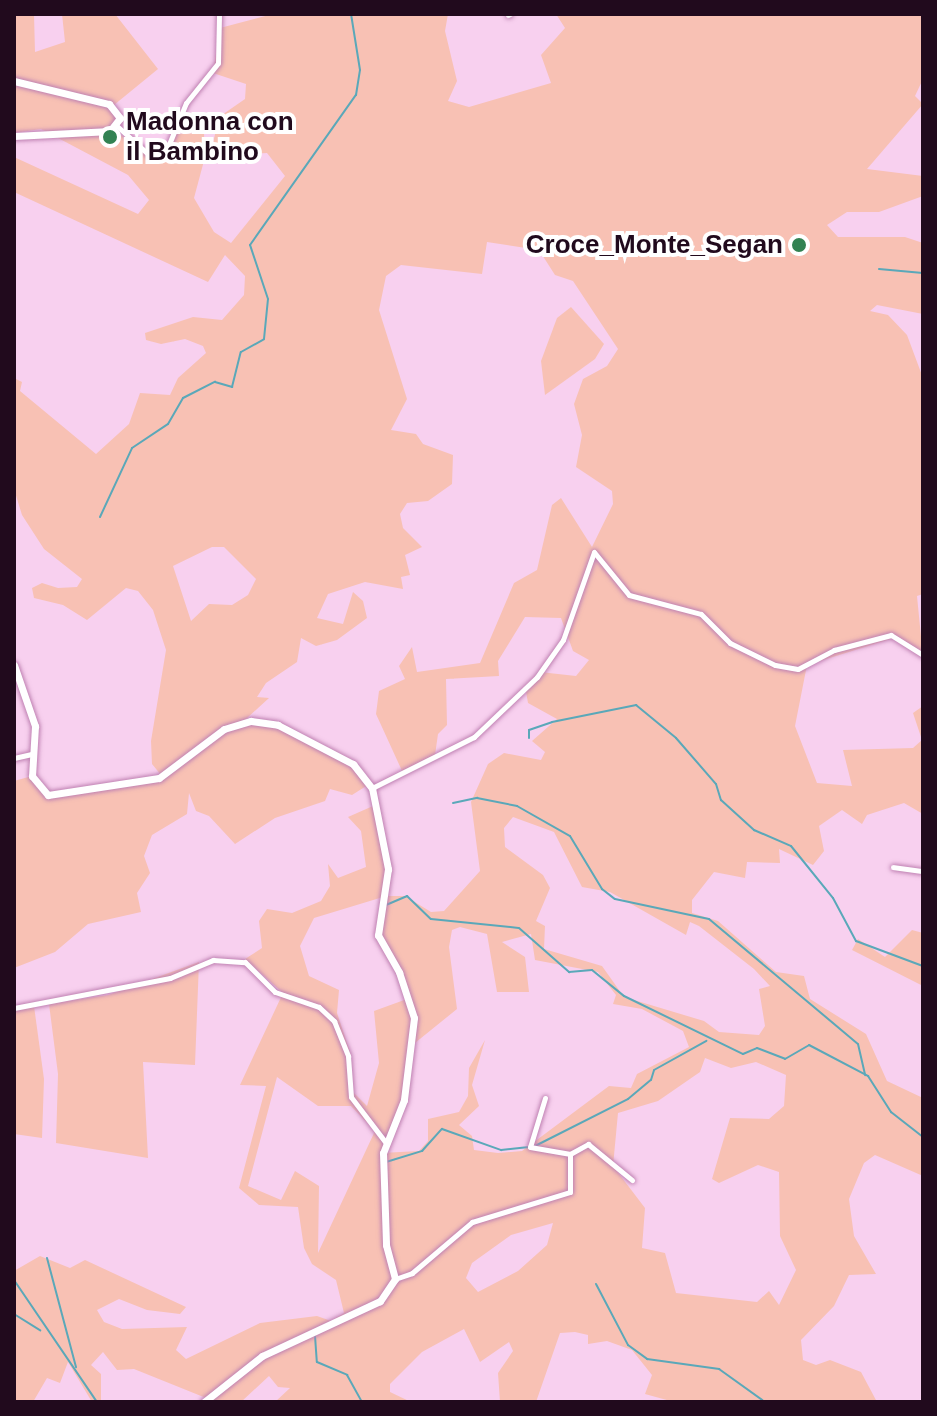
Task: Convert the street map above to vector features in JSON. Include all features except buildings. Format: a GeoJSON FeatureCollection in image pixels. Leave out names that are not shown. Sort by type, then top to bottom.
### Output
{"type":"FeatureCollection","features":[{"type":"Feature","properties":{"kind":"street"},"geometry":{"type":"LineString","coordinates":[[14,136],[117,126],[148,154],[167,149],[186,103],[218,63],[219,14]]}},
{"type":"Feature","properties":{"kind":"street"},"geometry":{"type":"LineString","coordinates":[[14,81],[109,104],[117,108],[117,126]]}},
{"type":"Feature","properties":{"kind":"street"},"geometry":{"type":"LineString","coordinates":[[372,788],[474,737],[537,677],[563,640],[594,552],[629,595],[701,614],[730,643],[775,665],[798,669],[834,650],[891,635],[923,655]]}},
{"type":"Feature","properties":{"kind":"street"},"geometry":{"type":"LineString","coordinates":[[14,665],[35,726],[32,754],[35,784],[60,797],[159,778],[224,729],[266,721],[353,764],[372,788],[388,869],[378,935],[399,972],[414,1018],[407,1086],[386,1143],[385,1233],[395,1279]]}},
{"type":"Feature","properties":{"kind":"street"},"geometry":{"type":"LineString","coordinates":[[14,758],[32,754]]}},
{"type":"Feature","properties":{"kind":"street"},"geometry":{"type":"LineString","coordinates":[[893,867],[923,871]]}},
{"type":"Feature","properties":{"kind":"street"},"geometry":{"type":"LineString","coordinates":[[14,1008],[170,978],[213,960],[245,962],[275,992],[319,1007],[334,1021],[348,1056],[351,1097],[386,1143]]}},
{"type":"Feature","properties":{"kind":"street"},"geometry":{"type":"LineString","coordinates":[[545,1098],[530,1147],[570,1154],[588,1144],[632,1180]]}},
{"type":"Feature","properties":{"kind":"street"},"geometry":{"type":"LineString","coordinates":[[204,1402],[262,1356],[380,1301],[395,1279],[412,1273],[472,1222],[570,1192],[570,1154]]}},
{"type":"Feature","properties":{"kind":"shaded area"},"geometry":{"type":"Polygon","coordinates":[[[14,14],[34,14],[35,52],[65,42],[62,14],[115,14],[158,69],[114,105],[116,122],[108,128],[159,156],[173,134],[204,133],[205,157],[194,198],[214,232],[231,243],[285,176],[267,153],[210,156],[219,117],[245,99],[246,84],[213,73],[220,28],[273,14],[448,14],[445,31],[457,81],[448,101],[469,107],[551,83],[541,55],[565,28],[556,14],[923,14],[923,79],[915,96],[923,104],[867,169],[923,176],[923,196],[879,212],[847,212],[827,225],[838,237],[905,237],[923,243],[923,314],[877,305],[870,311],[888,315],[907,335],[923,378],[923,594],[917,596],[923,657],[897,637],[807,665],[795,726],[817,783],[852,786],[843,750],[913,748],[922,740],[913,713],[923,706],[923,814],[904,803],[867,815],[862,824],[842,810],[819,826],[824,851],[813,865],[779,849],[780,863],[747,862],[745,878],[714,872],[692,900],[692,913],[718,921],[776,972],[804,976],[810,999],[866,1034],[887,1081],[923,1098],[923,1176],[875,1155],[864,1163],[849,1199],[854,1236],[876,1274],[849,1275],[834,1306],[801,1340],[803,1360],[816,1365],[830,1360],[861,1372],[877,1402],[674,1402],[645,1394],[652,1375],[632,1350],[607,1341],[588,1344],[588,1335],[575,1332],[560,1333],[536,1402],[500,1402],[498,1373],[513,1351],[509,1342],[480,1362],[464,1329],[422,1352],[390,1384],[390,1392],[411,1402],[275,1402],[290,1388],[278,1387],[269,1376],[241,1402],[216,1402],[134,1369],[117,1370],[103,1352],[91,1365],[101,1374],[101,1402],[92,1402],[68,1362],[60,1383],[47,1378],[33,1402],[14,1402],[14,1271],[40,1256],[70,1268],[85,1260],[186,1307],[180,1314],[147,1310],[119,1299],[97,1310],[104,1322],[122,1329],[187,1327],[176,1350],[186,1359],[260,1323],[317,1316],[331,1321],[344,1313],[336,1280],[312,1264],[304,1248],[298,1207],[259,1205],[239,1188],[266,1086],[240,1085],[283,993],[245,959],[262,948],[259,921],[267,909],[292,913],[321,901],[330,886],[328,864],[338,878],[366,867],[361,831],[348,817],[373,806],[387,864],[384,896],[405,896],[431,912],[444,911],[480,871],[471,802],[488,764],[504,753],[541,760],[545,752],[532,741],[557,719],[528,703],[525,686],[540,672],[576,676],[589,660],[573,651],[561,618],[525,617],[498,661],[499,676],[446,679],[447,725],[438,734],[435,755],[403,773],[376,714],[379,691],[405,679],[399,666],[412,647],[417,672],[480,663],[514,583],[537,570],[552,505],[561,498],[592,547],[613,504],[612,491],[576,467],[582,435],[574,404],[583,379],[607,366],[618,349],[573,281],[555,275],[539,250],[487,242],[482,274],[401,265],[386,276],[379,310],[407,399],[391,430],[416,434],[423,444],[453,455],[452,484],[428,501],[407,503],[400,514],[403,528],[422,547],[405,555],[410,575],[401,577],[403,589],[365,582],[328,594],[317,618],[343,624],[353,592],[363,601],[367,618],[337,640],[316,646],[301,638],[297,662],[266,683],[257,697],[269,698],[246,719],[274,723],[339,755],[371,783],[352,795],[330,789],[325,801],[275,818],[235,844],[209,816],[196,811],[189,793],[187,814],[152,835],[144,856],[150,873],[137,893],[141,912],[88,924],[55,952],[14,968],[14,781],[32,776],[55,797],[161,775],[152,764],[151,741],[166,650],[153,610],[138,591],[126,588],[87,620],[63,605],[34,598],[32,588],[42,583],[58,588],[77,587],[82,579],[44,549],[22,515],[14,489],[14,378],[22,382],[20,391],[96,454],[129,424],[140,393],[170,395],[178,378],[206,353],[203,346],[185,339],[161,344],[146,340],[145,333],[193,317],[222,320],[244,295],[245,276],[225,255],[208,282],[14,192],[14,157],[138,214],[149,200],[128,175],[41,129],[14,133],[14,14]],[[212,547],[173,566],[191,621],[209,604],[232,605],[248,595],[256,579],[224,547],[212,547]],[[513,817],[504,828],[505,847],[543,875],[550,888],[536,921],[545,926],[544,949],[602,966],[624,997],[704,1021],[719,1032],[759,1035],[765,1026],[759,989],[770,986],[754,969],[699,926],[690,922],[686,935],[610,892],[582,887],[554,832],[513,817]],[[383,897],[314,918],[300,946],[309,976],[339,990],[337,1013],[350,1052],[353,1092],[367,1106],[379,1063],[374,1011],[407,999],[399,970],[377,935],[383,897]],[[460,927],[452,930],[449,947],[457,1009],[410,1047],[401,1105],[382,1153],[419,1151],[428,1141],[428,1119],[459,1112],[468,1096],[469,1068],[485,1040],[472,1085],[479,1106],[459,1125],[472,1136],[474,1150],[498,1153],[522,1151],[609,1086],[631,1088],[637,1074],[689,1047],[683,1031],[642,1009],[613,1004],[616,995],[598,972],[535,960],[531,934],[502,942],[525,957],[529,992],[497,992],[487,934],[460,927]],[[705,1058],[700,1072],[658,1101],[618,1113],[613,1166],[645,1208],[642,1248],[665,1253],[676,1293],[757,1302],[769,1291],[779,1305],[796,1270],[780,1236],[779,1172],[758,1165],[719,1183],[712,1179],[730,1118],[769,1119],[784,1106],[786,1075],[756,1062],[731,1068],[705,1058]],[[277,1077],[248,1186],[281,1200],[295,1171],[319,1186],[318,1253],[375,1131],[351,1106],[318,1106],[277,1077]],[[553,1223],[511,1235],[472,1263],[466,1278],[478,1292],[518,1271],[547,1245],[553,1223]]]}},
{"type":"Feature","properties":{"kind":"shaded area"},"geometry":{"type":"Polygon","coordinates":[[[571,307],[604,344],[595,359],[545,395],[541,361],[557,318],[571,307]]]}},
{"type":"Feature","properties":{"kind":"shaded area"},"geometry":{"type":"Polygon","coordinates":[[[912,930],[923,933],[923,986],[852,950],[858,939],[885,957],[912,930]]]}},
{"type":"Feature","properties":{"kind":"shaded area"},"geometry":{"type":"Polygon","coordinates":[[[199,962],[195,1065],[143,1062],[148,1158],[56,1143],[58,1074],[49,1004],[108,995],[199,962]]]}},
{"type":"Feature","properties":{"kind":"shaded area"},"geometry":{"type":"Polygon","coordinates":[[[34,1006],[44,1079],[42,1138],[14,1134],[14,1010],[34,1006]]]}},
{"type":"Feature","properties":{"kind":"waterway"},"geometry":{"type":"LineString","coordinates":[[100,517],[132,448],[168,424],[183,398],[215,382],[232,387],[241,352],[264,339],[268,299],[250,245],[356,95],[360,70],[351,14]]}},
{"type":"Feature","properties":{"kind":"waterway"},"geometry":{"type":"LineString","coordinates":[[879,269],[923,273]]}},
{"type":"Feature","properties":{"kind":"waterway"},"geometry":{"type":"LineString","coordinates":[[529,738],[529,730],[552,722],[636,705],[676,738],[716,784],[721,800],[754,830],[791,846],[833,898],[856,941],[923,966]]}},
{"type":"Feature","properties":{"kind":"waterway"},"geometry":{"type":"LineString","coordinates":[[453,803],[477,798],[517,806],[570,836],[602,889],[615,899],[709,919],[858,1044],[865,1075]]}},
{"type":"Feature","properties":{"kind":"waterway"},"geometry":{"type":"LineString","coordinates":[[386,905],[407,896],[431,919],[519,928],[569,972],[592,970],[624,996],[743,1054],[757,1048],[785,1059],[809,1045],[868,1076],[891,1112],[923,1137]]}},
{"type":"Feature","properties":{"kind":"waterway"},"geometry":{"type":"LineString","coordinates":[[535,1146],[628,1099],[651,1080],[654,1070],[706,1041]]}},
{"type":"Feature","properties":{"kind":"waterway"},"geometry":{"type":"LineString","coordinates":[[386,1162],[422,1151],[442,1129],[501,1150],[529,1147]]}},
{"type":"Feature","properties":{"kind":"waterway"},"geometry":{"type":"LineString","coordinates":[[47,1258],[76,1367]]}},
{"type":"Feature","properties":{"kind":"waterway"},"geometry":{"type":"LineString","coordinates":[[14,1280],[97,1402]]}},
{"type":"Feature","properties":{"kind":"waterway"},"geometry":{"type":"LineString","coordinates":[[596,1284],[628,1345],[647,1359],[719,1369],[765,1402]]}},
{"type":"Feature","properties":{"kind":"waterway"},"geometry":{"type":"LineString","coordinates":[[14,1314],[40,1330]]}},
{"type":"Feature","properties":{"kind":"waterway"},"geometry":{"type":"LineString","coordinates":[[315,1336],[317,1362],[347,1375],[362,1402]]}},
{"type":"Feature","properties":{"kind":"place","name":"Madonna con il Bambino"},"geometry":{"type":"Point","coordinates":[110,137]}},
{"type":"Feature","properties":{"kind":"place","name":"Croce_Monte_Segan"},"geometry":{"type":"Point","coordinates":[799,245]}}]}
